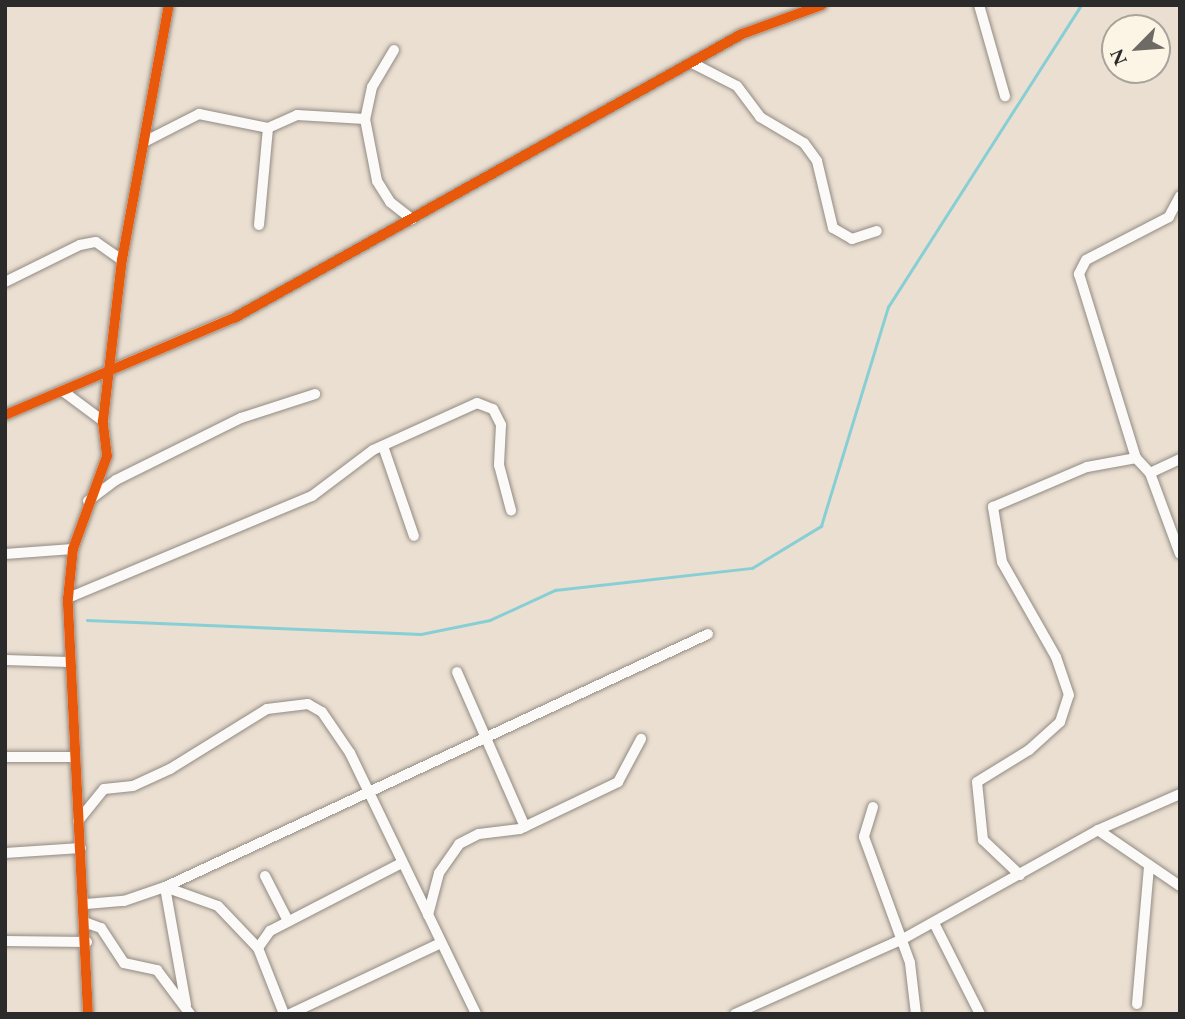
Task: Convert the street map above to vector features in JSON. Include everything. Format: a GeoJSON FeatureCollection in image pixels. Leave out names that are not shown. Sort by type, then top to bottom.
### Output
{"type":"FeatureCollection","features":[{"type":"Feature","properties":{"kind":"street"},"geometry":{"type":"LineString","coordinates":[[88,1014],[87,923],[74,757],[68,598],[73,549],[85,503],[107,456],[103,421],[122,260],[169,5]]}},
{"type":"Feature","properties":{"kind":"street"},"geometry":{"type":"LineString","coordinates":[[6,411],[64,392],[110,367],[222,324],[694,64],[742,34],[822,5]]}},
{"type":"Feature","properties":{"kind":"street"},"geometry":{"type":"LineString","coordinates":[[979,5],[1005,96]]}},
{"type":"Feature","properties":{"kind":"street"},"geometry":{"type":"LineString","coordinates":[[394,50],[372,87],[365,119],[377,181],[390,202],[412,219]]}},
{"type":"Feature","properties":{"kind":"street"},"geometry":{"type":"LineString","coordinates":[[694,64],[737,86],[760,117],[804,143],[817,161],[833,228],[852,239],[877,231]]}},
{"type":"Feature","properties":{"kind":"street"},"geometry":{"type":"LineString","coordinates":[[144,142],[200,114],[268,128],[297,115],[365,119]]}},
{"type":"Feature","properties":{"kind":"street"},"geometry":{"type":"LineString","coordinates":[[259,225],[268,128]]}},
{"type":"Feature","properties":{"kind":"street"},"geometry":{"type":"LineString","coordinates":[[1180,196],[1169,217],[1080,265],[1136,458],[1150,473],[1180,554]]}},
{"type":"Feature","properties":{"kind":"street"},"geometry":{"type":"LineString","coordinates":[[5,282],[80,245],[96,242],[122,260]]}},
{"type":"Feature","properties":{"kind":"street"},"geometry":{"type":"LineString","coordinates":[[64,392],[103,421]]}},
{"type":"Feature","properties":{"kind":"street"},"geometry":{"type":"LineString","coordinates":[[85,503],[116,480],[242,418],[315,394]]}},
{"type":"Feature","properties":{"kind":"street"},"geometry":{"type":"LineString","coordinates":[[68,598],[312,496],[383,446],[477,403],[487,404],[501,425],[499,465],[512,510]]}},
{"type":"Feature","properties":{"kind":"street"},"geometry":{"type":"LineString","coordinates":[[383,446],[414,536]]}},
{"type":"Feature","properties":{"kind":"street"},"geometry":{"type":"LineString","coordinates":[[1020,875],[983,840],[977,782],[1030,750],[1070,703],[1056,657],[1002,562],[993,507],[1087,467],[1136,458]]}},
{"type":"Feature","properties":{"kind":"street"},"geometry":{"type":"LineString","coordinates":[[1150,473],[1180,459]]}},
{"type":"Feature","properties":{"kind":"street"},"geometry":{"type":"LineString","coordinates":[[5,554],[73,549]]}},
{"type":"Feature","properties":{"kind":"street"},"geometry":{"type":"LineString","coordinates":[[86,904],[124,901],[165,887],[484,736],[708,634]]}},
{"type":"Feature","properties":{"kind":"street"},"geometry":{"type":"LineString","coordinates":[[5,660],[69,662]]}},
{"type":"Feature","properties":{"kind":"street"},"geometry":{"type":"LineString","coordinates":[[457,672],[525,827]]}},
{"type":"Feature","properties":{"kind":"street"},"geometry":{"type":"LineString","coordinates":[[78,821],[104,789],[133,786],[170,769],[267,709],[308,704],[337,730],[368,791],[400,864],[476,1014]]}},
{"type":"Feature","properties":{"kind":"street"},"geometry":{"type":"LineString","coordinates":[[428,915],[439,873],[459,844],[525,827],[618,782],[641,739]]}},
{"type":"Feature","properties":{"kind":"street"},"geometry":{"type":"LineString","coordinates":[[5,757],[74,757]]}},
{"type":"Feature","properties":{"kind":"street"},"geometry":{"type":"LineString","coordinates":[[735,1014],[903,939],[1098,830],[1180,794]]}},
{"type":"Feature","properties":{"kind":"street"},"geometry":{"type":"LineString","coordinates":[[873,807],[864,837],[903,939],[916,1014]]}},
{"type":"Feature","properties":{"kind":"street"},"geometry":{"type":"LineString","coordinates":[[1098,830],[1180,886]]}},
{"type":"Feature","properties":{"kind":"street"},"geometry":{"type":"LineString","coordinates":[[5,853],[81,848]]}},
{"type":"Feature","properties":{"kind":"street"},"geometry":{"type":"LineString","coordinates":[[258,948],[288,921],[400,864]]}},
{"type":"Feature","properties":{"kind":"street"},"geometry":{"type":"LineString","coordinates":[[1137,1004],[1149,866]]}},
{"type":"Feature","properties":{"kind":"street"},"geometry":{"type":"LineString","coordinates":[[265,876],[288,921]]}},
{"type":"Feature","properties":{"kind":"street"},"geometry":{"type":"LineString","coordinates":[[165,887],[218,906],[258,948],[284,1014]]}},
{"type":"Feature","properties":{"kind":"street"},"geometry":{"type":"LineString","coordinates":[[165,887],[188,1010]]}},
{"type":"Feature","properties":{"kind":"street"},"geometry":{"type":"LineString","coordinates":[[87,923],[101,928],[124,964],[158,970],[188,1010]]}},
{"type":"Feature","properties":{"kind":"street"},"geometry":{"type":"LineString","coordinates":[[934,923],[980,1014]]}},
{"type":"Feature","properties":{"kind":"street"},"geometry":{"type":"LineString","coordinates":[[5,941],[87,942]]}},
{"type":"Feature","properties":{"kind":"street"},"geometry":{"type":"LineString","coordinates":[[290,1014],[441,943]]}},
{"type":"Feature","properties":{"kind":"waterway"},"geometry":{"type":"LineString","coordinates":[[87,620],[421,634],[490,620],[555,590],[752,568],[821,526],[888,307],[1081,5]]}},
{"type":"Feature","properties":{"kind":"cycle path"},"geometry":{"type":"LineString","coordinates":[[88,1014],[68,598],[73,549],[107,456],[103,421],[122,260],[169,5]]}},
{"type":"Feature","properties":{"kind":"cycle path"},"geometry":{"type":"LineString","coordinates":[[5,415],[234,318],[742,34],[822,5]]}}]}
